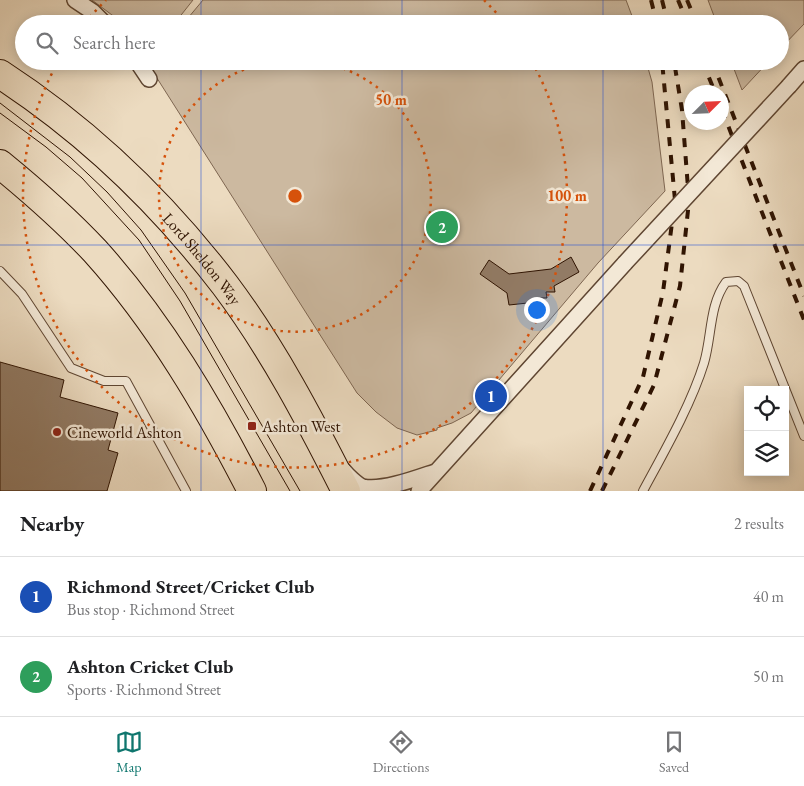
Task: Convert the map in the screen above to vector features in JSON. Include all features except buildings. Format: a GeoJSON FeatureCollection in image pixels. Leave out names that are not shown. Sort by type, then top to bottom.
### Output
{"type":"FeatureCollection","features":[{"type":"Feature","properties":{"kind":"highway","name":"Lord Sheldon Way"},"geometry":{"type":"LineString","coordinates":[[0,74],[94,145],[160,207],[231,293],[274,357],[346,491]]}},
{"type":"Feature","properties":{"kind":"highway"},"geometry":{"type":"LineString","coordinates":[[0,164],[26,185],[94,251],[127,291],[175,357],[233,453],[252,491]]}},
{"type":"Feature","properties":{"kind":"street"},"geometry":{"type":"LineString","coordinates":[[75,0],[96,15]]}},
{"type":"Feature","properties":{"kind":"street"},"geometry":{"type":"LineString","coordinates":[[419,491],[804,69]]}},
{"type":"Feature","properties":{"kind":"street"},"geometry":{"type":"LineString","coordinates":[[142,70],[149,79]]}},
{"type":"Feature","properties":{"kind":"street"},"geometry":{"type":"LineString","coordinates":[[327,453],[363,487],[392,486],[437,471]]}},
{"type":"Feature","properties":{"kind":"lane"},"geometry":{"type":"LineString","coordinates":[[0,271],[22,294],[70,368],[104,381],[126,381],[186,491]]}},
{"type":"Feature","properties":{"kind":"lane"},"geometry":{"type":"LineString","coordinates":[[643,491],[670,443],[704,363],[712,317],[720,291],[726,282],[738,281],[744,286],[804,436]]}},
{"type":"Feature","properties":{"kind":"shaded area"},"geometry":{"type":"Polygon","coordinates":[[[92,0],[193,0],[181,15],[112,15],[92,0]]]}},
{"type":"Feature","properties":{"kind":"shaded area"},"geometry":{"type":"Polygon","coordinates":[[[203,0],[626,0],[632,15],[190,15],[203,0]]]}},
{"type":"Feature","properties":{"kind":"shaded area"},"geometry":{"type":"Polygon","coordinates":[[[708,0],[804,0],[804,24],[789,40],[789,15],[714,15],[708,0]]]}},
{"type":"Feature","properties":{"kind":"shaded area"},"geometry":{"type":"Polygon","coordinates":[[[152,70],[649,70],[652,82],[665,191],[598,263],[471,413],[437,428],[437,430],[417,435],[397,428],[376,412],[357,393],[152,70]]]}},
{"type":"Feature","properties":{"kind":"shaded area"},"geometry":{"type":"Polygon","coordinates":[[[734,70],[761,70],[742,90],[734,70]]]}},
{"type":"Feature","properties":{"kind":"tram line"},"geometry":{"type":"LineString","coordinates":[[0,103],[70,157],[107,192],[141,230],[185,293],[300,491]]}},
{"type":"Feature","properties":{"kind":"tram line"},"geometry":{"type":"LineString","coordinates":[[0,113],[46,147],[82,178],[139,240],[180,301],[290,491]]}},
{"type":"Feature","properties":{"kind":"railway"},"geometry":{"type":"LineString","coordinates":[[651,0],[655,15]]}},
{"type":"Feature","properties":{"kind":"railway"},"geometry":{"type":"LineString","coordinates":[[662,0],[666,15]]}},
{"type":"Feature","properties":{"kind":"railway"},"geometry":{"type":"LineString","coordinates":[[678,0],[684,15]]}},
{"type":"Feature","properties":{"kind":"railway"},"geometry":{"type":"LineString","coordinates":[[687,0],[693,15]]}},
{"type":"Feature","properties":{"kind":"railway"},"geometry":{"type":"LineString","coordinates":[[590,491],[643,377],[663,292],[675,200],[663,70]]}},
{"type":"Feature","properties":{"kind":"railway"},"geometry":{"type":"LineString","coordinates":[[602,491],[654,385],[680,286],[689,201],[682,110],[675,70]]}},
{"type":"Feature","properties":{"kind":"railway"},"geometry":{"type":"LineString","coordinates":[[706,70],[712,85]]}},
{"type":"Feature","properties":{"kind":"railway"},"geometry":{"type":"LineString","coordinates":[[716,70],[804,296]]}},
{"type":"Feature","properties":{"kind":"railway"},"geometry":{"type":"LineString","coordinates":[[729,128],[804,320]]}},
{"type":"Feature","properties":{"kind":"place","name":"Ashton Cricket Club"},"geometry":{"type":"Point","coordinates":[442,227]}},
{"type":"Feature","properties":{"kind":"place","name":"Richmond Street/Cricket Club"},"geometry":{"type":"Point","coordinates":[491,396]}},
{"type":"Feature","properties":{"kind":"place","name":"Ashton West"},"geometry":{"type":"Point","coordinates":[252,426]}},
{"type":"Feature","properties":{"kind":"place","name":"Cineworld Ashton"},"geometry":{"type":"Point","coordinates":[57,432]}}]}
